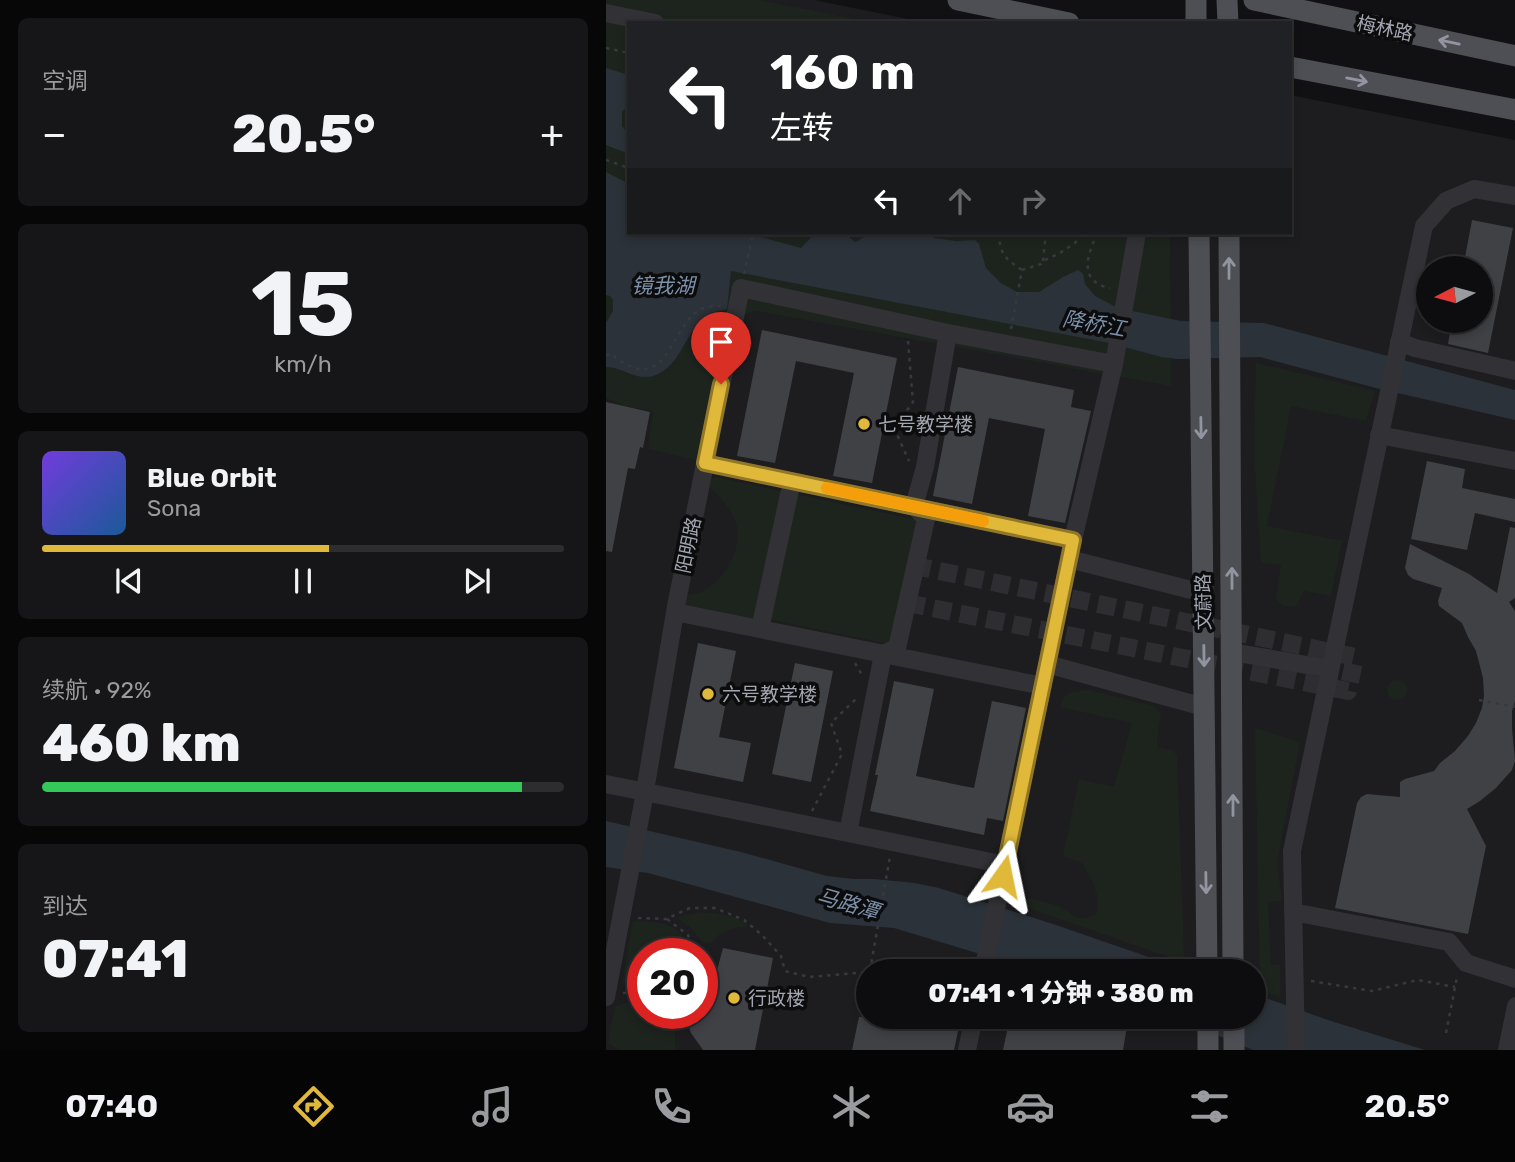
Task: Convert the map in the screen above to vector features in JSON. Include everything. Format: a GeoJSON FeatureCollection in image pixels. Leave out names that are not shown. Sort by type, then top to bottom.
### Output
{"type":"FeatureCollection","features":[{"type":"Feature","properties":{"kind":"main road"},"geometry":{"type":"LineString","coordinates":[[958,0],[1059,21]]}},
{"type":"Feature","properties":{"kind":"main road"},"geometry":{"type":"LineString","coordinates":[[1196,0],[1196,21]]}},
{"type":"Feature","properties":{"kind":"main road"},"geometry":{"type":"LineString","coordinates":[[1227,0],[1228,21]]}},
{"type":"Feature","properties":{"kind":"main road","name":"梅林路"},"geometry":{"type":"LineString","coordinates":[[1254,0],[1515,56]]}},
{"type":"Feature","properties":{"kind":"main road"},"geometry":{"type":"LineString","coordinates":[[1292,67],[1515,110]]}},
{"type":"Feature","properties":{"kind":"main road","name":"文蔚路"},"geometry":{"type":"LineString","coordinates":[[1199,235],[1207,959]]}},
{"type":"Feature","properties":{"kind":"main road","name":"文蔚路"},"geometry":{"type":"LineString","coordinates":[[1229,235],[1234,959]]}},
{"type":"Feature","properties":{"kind":"main road"},"geometry":{"type":"LineString","coordinates":[[1234,1029],[1234,1049]]}},
{"type":"Feature","properties":{"kind":"street"},"geometry":{"type":"LineString","coordinates":[[606,13],[645,21]]}},
{"type":"Feature","properties":{"kind":"street"},"geometry":{"type":"LineString","coordinates":[[1296,1050],[1292,851],[1424,226],[1446,201],[1474,189],[1515,196]]}},
{"type":"Feature","properties":{"kind":"street"},"geometry":{"type":"LineString","coordinates":[[985,959],[1073,540],[1114,363],[1137,235]]}},
{"type":"Feature","properties":{"kind":"street"},"geometry":{"type":"LineString","coordinates":[[742,284],[948,333],[1114,363]]}},
{"type":"Feature","properties":{"kind":"street","name":"阳明路"},"geometry":{"type":"LineString","coordinates":[[606,996],[644,797],[675,612],[742,284]]}},
{"type":"Feature","properties":{"kind":"street"},"geometry":{"type":"LineString","coordinates":[[914,506],[925,467],[948,333]]}},
{"type":"Feature","properties":{"kind":"street"},"geometry":{"type":"LineString","coordinates":[[1398,345],[1515,371]]}},
{"type":"Feature","properties":{"kind":"street"},"geometry":{"type":"LineString","coordinates":[[1379,435],[1515,461]]}},
{"type":"Feature","properties":{"kind":"street"},"geometry":{"type":"LineString","coordinates":[[705,463],[1073,540]]}},
{"type":"Feature","properties":{"kind":"street"},"geometry":{"type":"LineString","coordinates":[[760,629],[792,481]]}},
{"type":"Feature","properties":{"kind":"street"},"geometry":{"type":"LineString","coordinates":[[883,654],[897,648],[926,519],[914,506]]}},
{"type":"Feature","properties":{"kind":"street"},"geometry":{"type":"LineString","coordinates":[[1069,559],[1203,593]]}},
{"type":"Feature","properties":{"kind":"street"},"geometry":{"type":"LineString","coordinates":[[675,612],[1043,686]]}},
{"type":"Feature","properties":{"kind":"street"},"geometry":{"type":"LineString","coordinates":[[1232,652],[1330,669]]}},
{"type":"Feature","properties":{"kind":"street"},"geometry":{"type":"LineString","coordinates":[[848,833],[873,691],[883,654]]}},
{"type":"Feature","properties":{"kind":"street"},"geometry":{"type":"LineString","coordinates":[[1047,664],[1204,707]]}},
{"type":"Feature","properties":{"kind":"street"},"geometry":{"type":"LineString","coordinates":[[606,784],[644,797],[893,842],[1004,870]]}},
{"type":"Feature","properties":{"kind":"street"},"geometry":{"type":"LineString","coordinates":[[1293,912],[1449,942],[1466,963],[1515,979]]}},
{"type":"Feature","properties":{"kind":"street"},"geometry":{"type":"LineString","coordinates":[[1507,1050],[1515,1006]]}},
{"type":"Feature","properties":{"kind":"street"},"geometry":{"type":"LineString","coordinates":[[967,1050],[971,1029]]}},
{"type":"Feature","properties":{"kind":"path"},"geometry":{"type":"LineString","coordinates":[[606,48],[627,53]]}},
{"type":"Feature","properties":{"kind":"path"},"geometry":{"type":"LineString","coordinates":[[606,160],[627,167]]}},
{"type":"Feature","properties":{"kind":"path"},"geometry":{"type":"LineString","coordinates":[[742,284],[753,235]]}},
{"type":"Feature","properties":{"kind":"path"},"geometry":{"type":"LineString","coordinates":[[999,235],[1002,253],[1008,261],[1022,270]]}},
{"type":"Feature","properties":{"kind":"path"},"geometry":{"type":"LineString","coordinates":[[1043,235],[1043,261]]}},
{"type":"Feature","properties":{"kind":"path"},"geometry":{"type":"LineString","coordinates":[[1022,270],[1041,264],[1060,253],[1075,243],[1081,235]]}},
{"type":"Feature","properties":{"kind":"path"},"geometry":{"type":"LineString","coordinates":[[1096,235],[1087,262],[1090,276],[1100,286],[1126,296]]}},
{"type":"Feature","properties":{"kind":"path"},"geometry":{"type":"LineString","coordinates":[[1010,334],[1022,270]]}},
{"type":"Feature","properties":{"kind":"path"},"geometry":{"type":"LineString","coordinates":[[606,353],[633,368],[653,368],[665,356],[682,326],[697,312],[716,306],[737,306]]}},
{"type":"Feature","properties":{"kind":"path"},"geometry":{"type":"LineString","coordinates":[[906,324],[913,402],[894,428],[914,474],[925,467]]}},
{"type":"Feature","properties":{"kind":"path"},"geometry":{"type":"LineString","coordinates":[[805,825],[842,754],[831,723],[873,691],[843,646]]}},
{"type":"Feature","properties":{"kind":"path"},"geometry":{"type":"LineString","coordinates":[[1479,701],[1515,707]]}},
{"type":"Feature","properties":{"kind":"path"},"geometry":{"type":"LineString","coordinates":[[872,959],[893,842]]}},
{"type":"Feature","properties":{"kind":"path"},"geometry":{"type":"LineString","coordinates":[[621,910],[639,918],[666,919],[690,908],[715,908],[744,920],[762,935],[781,956],[785,971],[810,977],[856,972]]}},
{"type":"Feature","properties":{"kind":"path"},"geometry":{"type":"LineString","coordinates":[[666,919],[689,938]]}},
{"type":"Feature","properties":{"kind":"path"},"geometry":{"type":"LineString","coordinates":[[1447,1033],[1461,957]]}},
{"type":"Feature","properties":{"kind":"path"},"geometry":{"type":"LineString","coordinates":[[1310,980],[1371,991],[1417,980],[1455,987]]}},
{"type":"Feature","properties":{"kind":"path"},"geometry":{"type":"LineString","coordinates":[[606,996],[627,994]]}},
{"type":"Feature","properties":{"kind":"shaded area"},"geometry":{"type":"Polygon","coordinates":[[[606,0],[814,0],[918,21],[627,21],[627,235],[1292,235],[1292,95],[1515,140],[1515,1050],[606,1050],[606,0]]]}},
{"type":"Feature","properties":{"kind":"shaded area"},"geometry":{"type":"Polygon","coordinates":[[[606,0],[758,0],[865,21],[627,21],[627,235],[1170,235],[1171,386],[756,311],[730,319],[700,461],[648,449],[653,411],[625,406],[606,398],[606,0]]]}},
{"type":"Feature","properties":{"kind":"shaded area"},"geometry":{"type":"Polygon","coordinates":[[[1256,363],[1375,391],[1366,421],[1291,406],[1267,526],[1342,541],[1331,596],[1304,591],[1296,607],[1284,606],[1276,599],[1281,565],[1261,563],[1254,451],[1256,363]]]}},
{"type":"Feature","properties":{"kind":"shaded area"},"geometry":{"type":"Polygon","coordinates":[[[715,477],[786,492],[759,621],[687,609],[685,596],[701,592],[718,580],[730,563],[737,543],[734,517],[707,483],[715,477]]]}},
{"type":"Feature","properties":{"kind":"shaded area"},"geometry":{"type":"Polygon","coordinates":[[[794,494],[919,520],[893,645],[768,619],[794,494]]]}},
{"type":"Feature","properties":{"kind":"shaded area"},"geometry":{"type":"Polygon","coordinates":[[[1393,680],[1401,680],[1407,690],[1401,700],[1393,700],[1387,694],[1387,686],[1393,680]]]}},
{"type":"Feature","properties":{"kind":"shaded area"},"geometry":{"type":"Polygon","coordinates":[[[1088,690],[1154,706],[1161,714],[1158,747],[1172,750],[1177,755],[1182,959],[1175,959],[1025,907],[1027,898],[1056,905],[1080,918],[1096,914],[1098,899],[1093,882],[1082,863],[1063,856],[1079,779],[1114,787],[1132,723],[1060,707],[1063,698],[1072,692],[1088,690]]]}},
{"type":"Feature","properties":{"kind":"shaded area"},"geometry":{"type":"Polygon","coordinates":[[[1255,728],[1300,742],[1277,862],[1282,901],[1268,902],[1271,965],[1280,965],[1280,997],[1266,992],[1266,959],[1260,959],[1255,728]]]}},
{"type":"Feature","properties":{"kind":"shaded area"},"geometry":{"type":"Polygon","coordinates":[[[701,912],[719,914],[748,925],[721,933],[716,938],[699,938],[679,917],[701,912]]]}},
{"type":"Feature","properties":{"kind":"shaded area"},"geometry":{"type":"Polygon","coordinates":[[[633,921],[662,923],[677,930],[684,938],[630,938],[633,921]]]}},
{"type":"Feature","properties":{"kind":"shaded area"},"geometry":{"type":"Polygon","coordinates":[[[627,955],[627,983],[622,983],[627,955]]]}},
{"type":"Feature","properties":{"kind":"shaded area"},"geometry":{"type":"Polygon","coordinates":[[[627,1003],[627,1029],[675,1029],[675,1050],[619,1050],[608,1043],[615,1007],[627,1003]]]}},
{"type":"Feature","properties":{"kind":"water"},"geometry":{"type":"Polygon","coordinates":[[[606,68],[627,74],[627,106],[622,112],[622,126],[627,132],[627,153],[606,145],[606,68]]]}},
{"type":"Feature","properties":{"kind":"water"},"geometry":{"type":"Polygon","coordinates":[[[606,172],[627,183],[627,235],[753,235],[801,248],[813,235],[846,235],[855,242],[866,235],[929,235],[956,241],[975,240],[979,244],[986,268],[1001,283],[1017,292],[1039,292],[1078,270],[1095,296],[1118,308],[1181,321],[1264,323],[1515,390],[1515,420],[1376,388],[1260,357],[1161,357],[1110,343],[731,271],[727,309],[703,319],[671,364],[663,371],[647,377],[606,367],[606,323],[613,311],[613,300],[606,295],[606,172]]]}},
{"type":"Feature","properties":{"kind":"water","name":"马路潭"},"geometry":{"type":"Polygon","coordinates":[[[606,821],[741,852],[827,876],[915,883],[939,888],[1154,959],[996,959],[894,928],[830,923],[648,873],[606,867],[606,821]]]}},
{"type":"Feature","properties":{"kind":"water"},"geometry":{"type":"Polygon","coordinates":[[[1266,998],[1425,1050],[1253,1050],[1202,1029],[1266,1029],[1266,998]]]}},
{"type":"Feature","properties":{"kind":"building"},"geometry":{"type":"Polygon","coordinates":[[[1472,220],[1513,228],[1493,328],[1493,256],[1465,256],[1472,220]]]}},
{"type":"Feature","properties":{"kind":"building"},"geometry":{"type":"Polygon","coordinates":[[[762,330],[897,358],[872,483],[833,476],[854,373],[796,361],[775,463],[737,456],[762,330]]]}},
{"type":"Feature","properties":{"kind":"building"},"geometry":{"type":"Polygon","coordinates":[[[1450,333],[1492,333],[1488,353],[1448,344],[1450,333]]]}},
{"type":"Feature","properties":{"kind":"building"},"geometry":{"type":"Polygon","coordinates":[[[958,367],[1074,390],[1071,407],[1091,411],[1065,523],[1028,516],[1045,429],[989,418],[972,504],[933,496],[958,367]]]}},
{"type":"Feature","properties":{"kind":"building"},"geometry":{"type":"Polygon","coordinates":[[[606,402],[650,412],[643,448],[640,447],[635,469],[628,468],[612,552],[606,551],[606,402]]]}},
{"type":"Feature","properties":{"kind":"building"},"geometry":{"type":"Polygon","coordinates":[[[1427,461],[1465,469],[1462,488],[1515,499],[1515,522],[1475,513],[1467,550],[1411,539],[1427,461]]]}},
{"type":"Feature","properties":{"kind":"building"},"geometry":{"type":"Polygon","coordinates":[[[1510,527],[1515,528],[1515,598],[1509,602],[1515,611],[1515,701],[1512,728],[1515,761],[1512,770],[1496,788],[1467,809],[1486,846],[1468,934],[1335,908],[1357,803],[1361,797],[1367,794],[1400,797],[1400,782],[1434,771],[1468,736],[1482,708],[1483,678],[1476,651],[1462,623],[1439,606],[1442,588],[1408,575],[1405,568],[1410,544],[1469,574],[1497,593],[1510,527]]]}},
{"type":"Feature","properties":{"kind":"building","name":"六号教学楼"},"geometry":{"type":"Polygon","coordinates":[[[698,643],[736,651],[719,737],[751,743],[743,782],[674,768],[698,643]]]}},
{"type":"Feature","properties":{"kind":"building"},"geometry":{"type":"Polygon","coordinates":[[[795,663],[833,671],[811,782],[772,774],[795,663]]]}},
{"type":"Feature","properties":{"kind":"building"},"geometry":{"type":"Polygon","coordinates":[[[894,681],[934,689],[916,776],[963,786],[974,788],[992,701],[1026,708],[1003,821],[987,818],[984,835],[870,811],[894,681]]]}},
{"type":"Feature","properties":{"kind":"building","name":"行政楼"},"geometry":{"type":"Polygon","coordinates":[[[723,948],[773,958],[755,1050],[703,1050],[691,1033],[690,1029],[718,1029],[718,967],[723,948]]]}},
{"type":"Feature","properties":{"kind":"building"},"geometry":{"type":"Polygon","coordinates":[[[856,1029],[958,1029],[954,1050],[852,1050],[856,1029]]]}},
{"type":"Feature","properties":{"kind":"building"},"geometry":{"type":"Polygon","coordinates":[[[1007,1029],[1126,1029],[1123,1050],[1003,1050],[1007,1029]]]}},
{"type":"Feature","properties":{"kind":"tunnel"},"geometry":{"type":"LineString","coordinates":[[907,603],[1348,691],[1355,657],[915,566]]}},
{"type":"Feature","properties":{"kind":"slow traffic"},"geometry":{"type":"LineString","coordinates":[[827,488],[983,521]]}},
{"type":"Feature","properties":{"kind":"place","name":"七号教学楼"},"geometry":{"type":"Point","coordinates":[864,424]}},
{"type":"Feature","properties":{"kind":"place","name":"六号教学楼"},"geometry":{"type":"Point","coordinates":[708,694]}},
{"type":"Feature","properties":{"kind":"place","name":"行政楼"},"geometry":{"type":"Point","coordinates":[734,998]}},
{"type":"Feature","properties":{"kind":"route"},"geometry":{"type":"LineString","coordinates":[[721,384],[705,463],[1073,540],[1003,876]]}},
{"type":"Feature","properties":{"kind":"water label","name":"镜我湖"},"geometry":{"type":"Point","coordinates":[663,286]}},
{"type":"Feature","properties":{"kind":"water label","name":"降桥江"},"geometry":{"type":"Point","coordinates":[1094,324]}}]}
